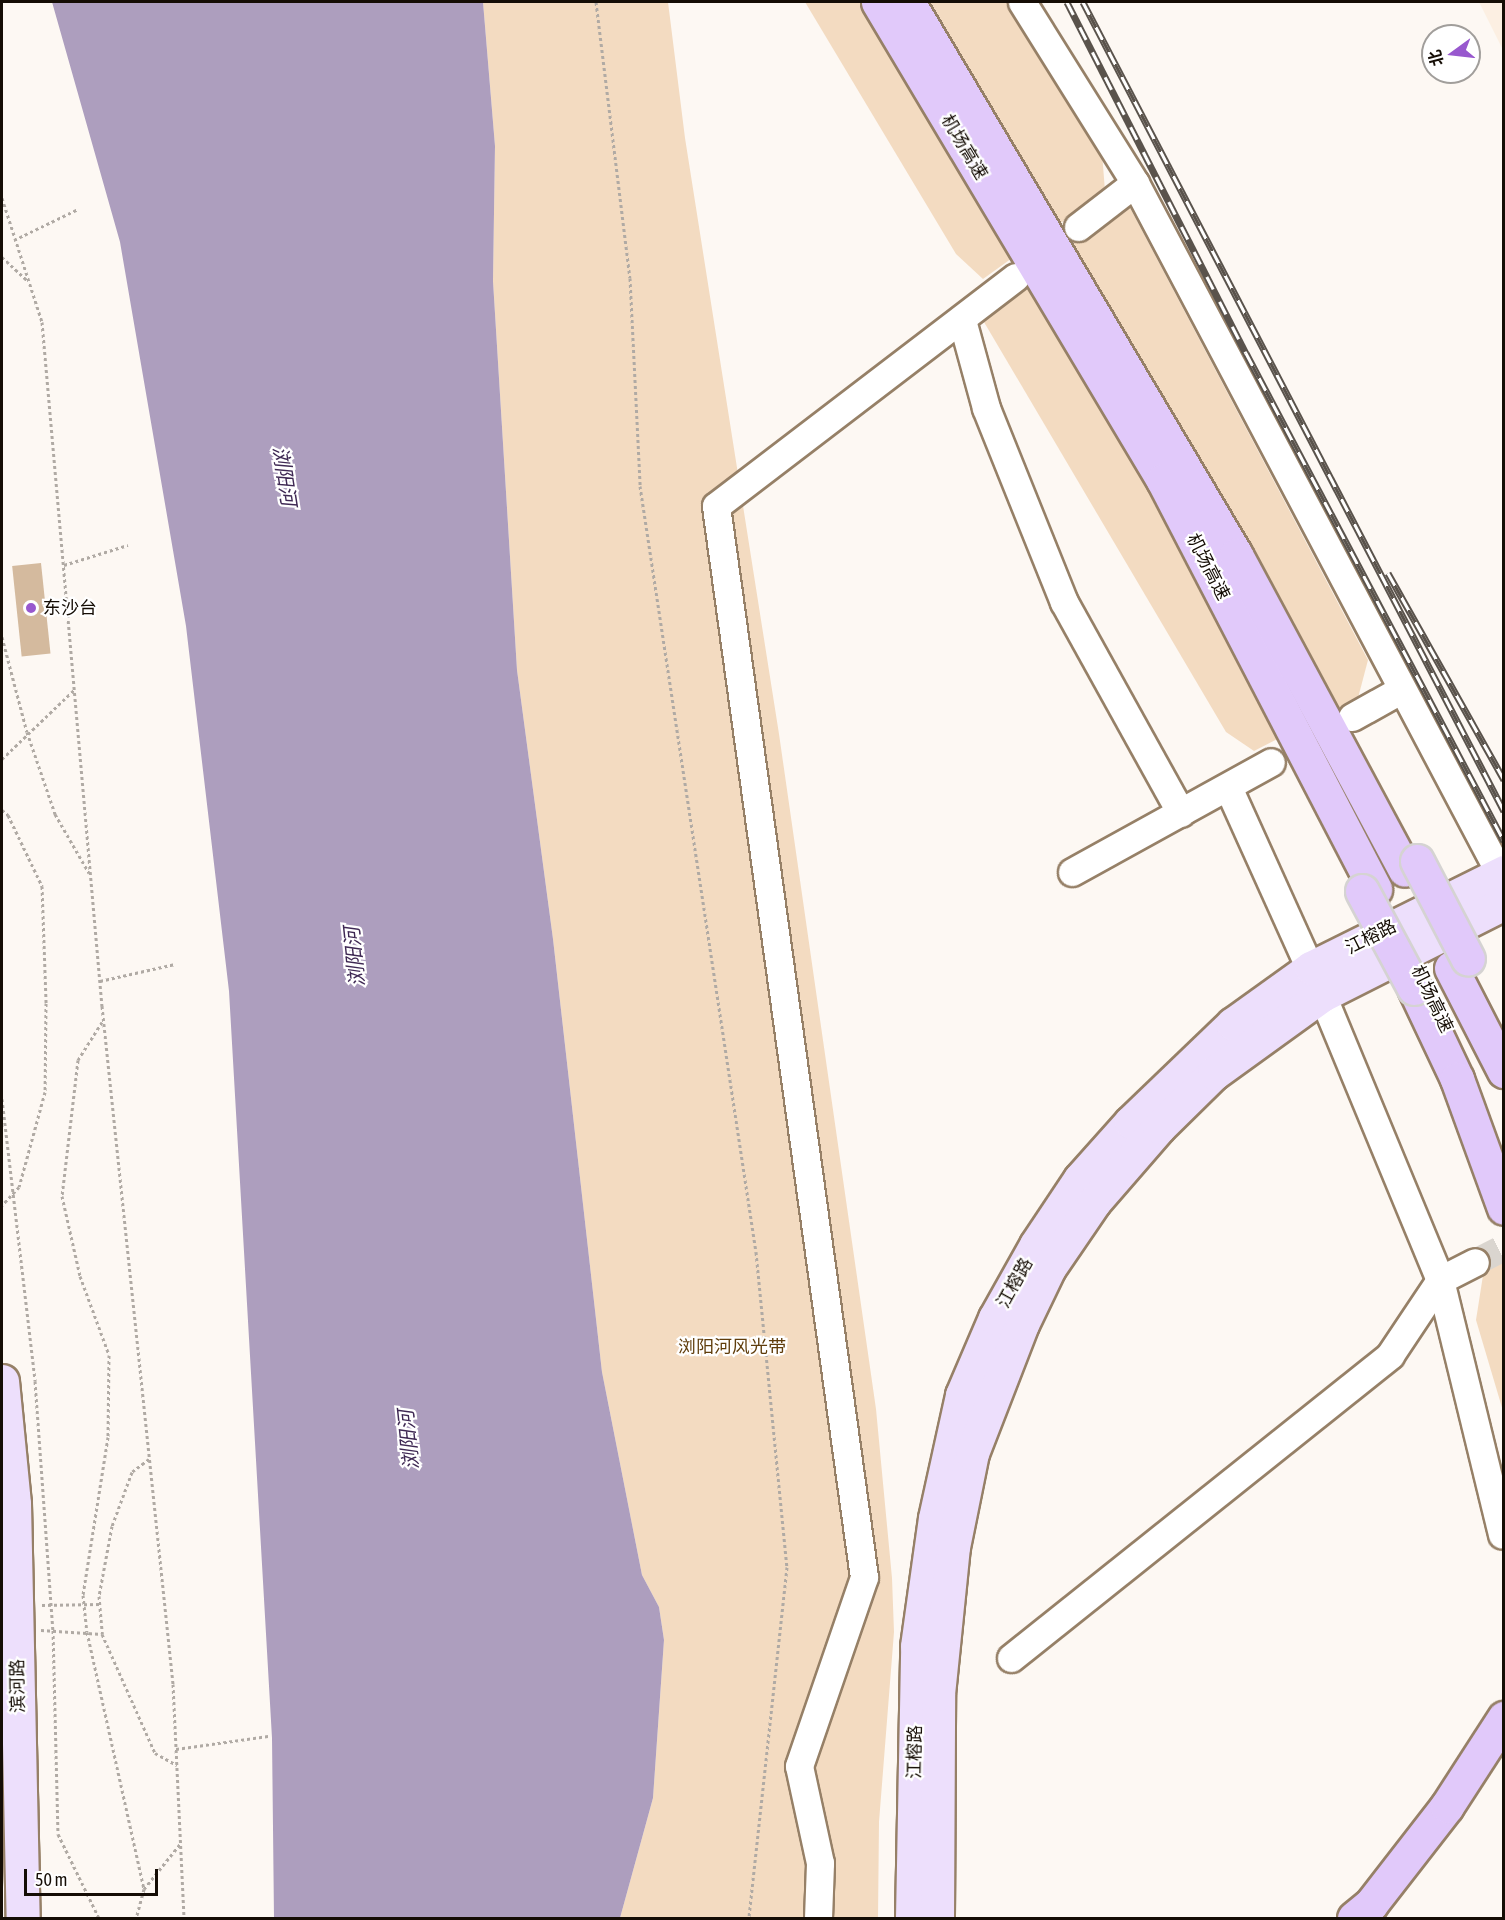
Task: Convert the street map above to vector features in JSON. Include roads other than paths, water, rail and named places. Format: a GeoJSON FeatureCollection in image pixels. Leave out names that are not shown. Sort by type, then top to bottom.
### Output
{"type":"FeatureCollection","features":[{"type":"Feature","properties":{"kind":"highway","name":"机场高速"},"geometry":{"type":"LineString","coordinates":[[878,2],[1163,480],[1368,890],[1439,974],[1503,1071]]}},
{"type":"Feature","properties":{"kind":"highway","name":"机场高速"},"geometry":{"type":"LineString","coordinates":[[908,2],[1236,555],[1343,756],[1411,866],[1439,974],[1503,1152]]}},
{"type":"Feature","properties":{"kind":"highway"},"geometry":{"type":"LineString","coordinates":[[1439,974],[1503,1033]]}},
{"type":"Feature","properties":{"kind":"highway"},"geometry":{"type":"LineString","coordinates":[[1439,974],[1457,1079],[1503,1208]]}},
{"type":"Feature","properties":{"kind":"highway"},"geometry":{"type":"LineString","coordinates":[[1354,1918],[1371,1904],[1447,1806],[1503,1718]]}},
{"type":"Feature","properties":{"kind":"main road","name":"江榕路"},"geometry":{"type":"LineString","coordinates":[[912,1918],[917,1646],[923,1584],[962,1395],[995,1318],[1080,1179],[1171,1080],[1233,1024],[1503,882]]}},
{"type":"Feature","properties":{"kind":"main road","name":"江榕路"},"geometry":{"type":"LineString","coordinates":[[937,1918],[938,1694],[942,1621],[972,1453],[1022,1324],[1049,1268],[1088,1212],[1159,1127],[1214,1073],[1317,981]]}},
{"type":"Feature","properties":{"kind":"main road","name":"滨河路"},"geometry":{"type":"LineString","coordinates":[[2,1381],[14,1504],[16,1617],[9,1679],[23,1918]]}},
{"type":"Feature","properties":{"kind":"street"},"geometry":{"type":"LineString","coordinates":[[1022,2],[1135,183],[1503,882]]}},
{"type":"Feature","properties":{"kind":"street"},"geometry":{"type":"LineString","coordinates":[[1078,227],[1135,183]]}},
{"type":"Feature","properties":{"kind":"street"},"geometry":{"type":"LineString","coordinates":[[818,1918],[820,1863],[799,1766],[864,1577],[716,506],[1016,277]]}},
{"type":"Feature","properties":{"kind":"street"},"geometry":{"type":"LineString","coordinates":[[962,320],[986,408],[1065,602],[1181,813]]}},
{"type":"Feature","properties":{"kind":"street"},"geometry":{"type":"LineString","coordinates":[[1352,717],[1402,689]]}},
{"type":"Feature","properties":{"kind":"street"},"geometry":{"type":"LineString","coordinates":[[1072,872],[1271,762]]}},
{"type":"Feature","properties":{"kind":"street"},"geometry":{"type":"LineString","coordinates":[[1228,787],[1317,981],[1440,1280],[1502,1535]]}},
{"type":"Feature","properties":{"kind":"street"},"geometry":{"type":"LineString","coordinates":[[1011,1658],[1390,1355],[1440,1280],[1475,1262]]}},
{"type":"Feature","properties":{"kind":"water","name":"浏阳河"},"geometry":{"type":"Polygon","coordinates":[[[52,2],[483,2],[495,146],[493,281],[517,670],[553,939],[602,1372],[642,1575],[659,1607],[664,1640],[653,1798],[620,1918],[274,1918],[272,1738],[229,991],[186,626],[120,242],[52,2]]]}},
{"type":"Feature","properties":{"kind":"tunnel"},"geometry":{"type":"LineString","coordinates":[[1475,1262],[1504,1247]]}},
{"type":"Feature","properties":{"kind":"railway"},"geometry":{"type":"LineString","coordinates":[[1067,2],[1246,353],[1504,841]]}},
{"type":"Feature","properties":{"kind":"railway"},"geometry":{"type":"LineString","coordinates":[[1083,2],[1504,811]]}},
{"type":"Feature","properties":{"kind":"railway"},"geometry":{"type":"LineString","coordinates":[[1388,573],[1504,780]]}},
{"type":"Feature","properties":{"kind":"place","name":"东沙台"},"geometry":{"type":"Point","coordinates":[31,608]}},
{"type":"Feature","properties":{"kind":"park label","name":"浏阳河风光带"},"geometry":{"type":"Point","coordinates":[732,1347]}}]}
